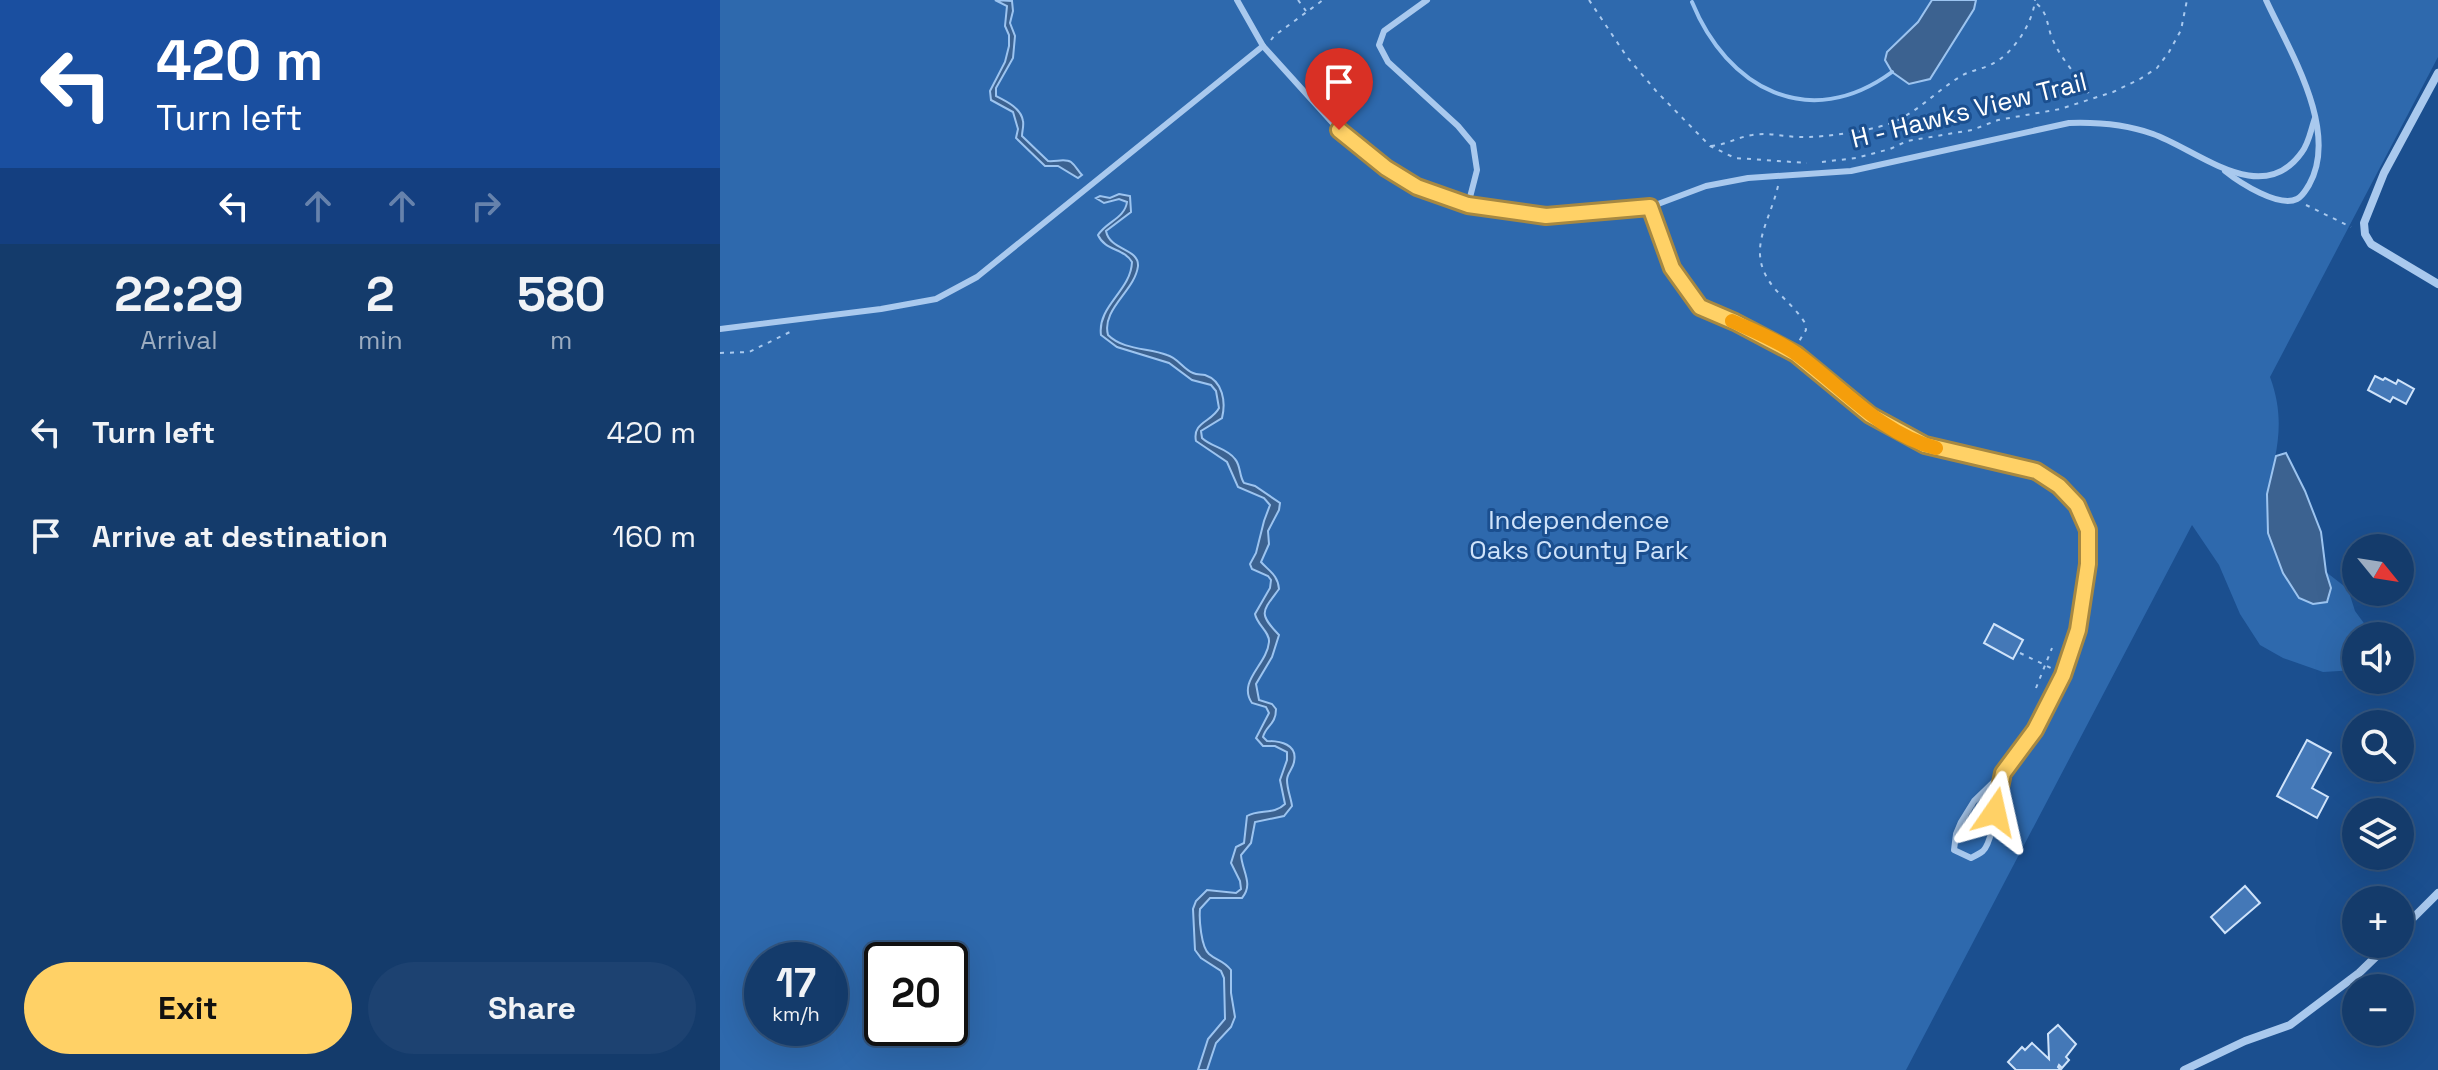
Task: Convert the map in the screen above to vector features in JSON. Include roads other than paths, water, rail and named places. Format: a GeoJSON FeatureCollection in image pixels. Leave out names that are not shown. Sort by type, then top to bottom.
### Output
{"type":"FeatureCollection","features":[{"type":"Feature","properties":{"kind":"street"},"geometry":{"type":"LineString","coordinates":[[2438,73],[2384,173],[2364,223],[2365,234],[2371,244],[2438,284]]}},
{"type":"Feature","properties":{"kind":"street"},"geometry":{"type":"LineString","coordinates":[[2414,917],[2438,893]]}},
{"type":"Feature","properties":{"kind":"street"},"geometry":{"type":"LineString","coordinates":[[2184,1070],[2245,1041],[2290,1025],[2375,958]]}},
{"type":"Feature","properties":{"kind":"lane"},"geometry":{"type":"LineString","coordinates":[[1237,0],[1264,47],[1339,130],[1386,168],[1417,187],[1468,205],[1546,216],[1650,207],[1706,186],[1748,178],[1851,171],[2069,123],[2097,122],[2127,126],[2156,135],[2281,202],[2294,201],[2303,194],[2314,175],[2320,144],[2307,90],[2266,0]]}},
{"type":"Feature","properties":{"kind":"lane"},"geometry":{"type":"LineString","coordinates":[[1423,1],[1384,31],[1379,45],[1388,62],[1458,126],[1473,144],[1477,170],[1468,205]]}},
{"type":"Feature","properties":{"kind":"lane"},"geometry":{"type":"LineString","coordinates":[[720,329],[936,299],[977,277],[1264,47]]}},
{"type":"Feature","properties":{"kind":"lane"},"geometry":{"type":"LineString","coordinates":[[2222,169],[2253,176],[2280,172],[2304,150],[2315,118]]}},
{"type":"Feature","properties":{"kind":"lane"},"geometry":{"type":"LineString","coordinates":[[1650,207],[1672,268],[1700,307],[1793,352],[1870,415],[1925,445],[2036,471],[2059,486],[2077,505],[2088,530],[2088,564],[2078,630],[2063,674],[2035,730],[2003,773],[1974,801],[1956,834],[1954,850],[1971,858],[1985,850],[1993,828],[2003,773]]}},
{"type":"Feature","properties":{"kind":"waterway"},"geometry":{"type":"LineString","coordinates":[[1692,2],[1707,32],[1726,58],[1749,78],[1774,92],[1801,99],[1831,99],[1861,90],[1892,72]]}},
{"type":"Feature","properties":{"kind":"park label","name":"Independence Oaks County Park"},"geometry":{"type":"Point","coordinates":[1579,535]}}]}
